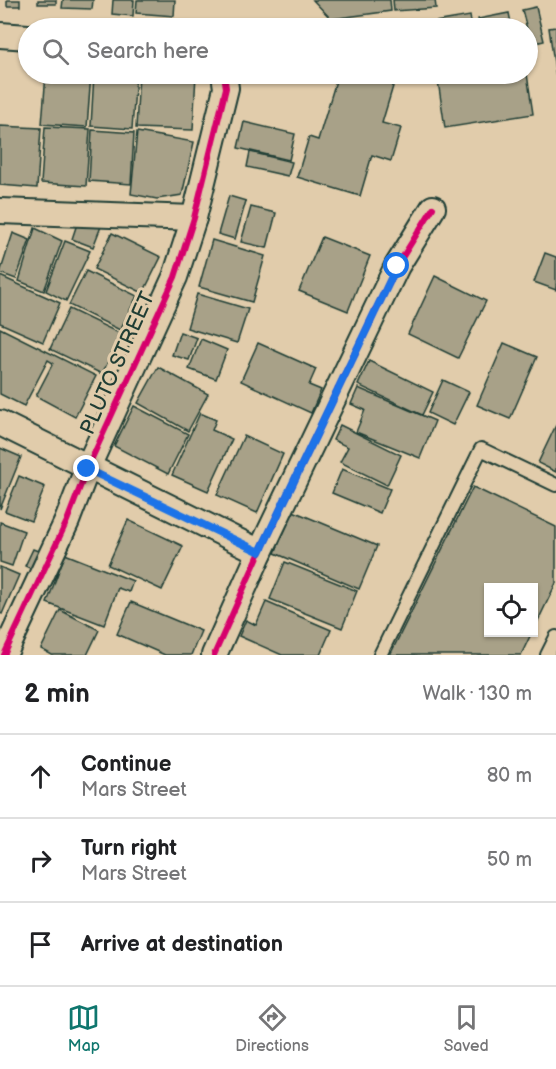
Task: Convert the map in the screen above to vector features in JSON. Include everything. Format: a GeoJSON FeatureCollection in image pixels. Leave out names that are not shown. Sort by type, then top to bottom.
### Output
{"type":"FeatureCollection","features":[{"type":"Feature","properties":{"kind":"street"},"geometry":{"type":"LineString","coordinates":[[0,35],[18,36]]}},
{"type":"Feature","properties":{"kind":"street","name":"PLUTO STREET"},"geometry":{"type":"LineString","coordinates":[[4,655],[67,521],[87,469],[174,277],[194,218],[226,84]]}},
{"type":"Feature","properties":{"kind":"street"},"geometry":{"type":"LineString","coordinates":[[214,655],[260,552],[397,266],[433,208]]}},
{"type":"Feature","properties":{"kind":"street"},"geometry":{"type":"LineString","coordinates":[[3,218],[194,218]]}},
{"type":"Feature","properties":{"kind":"street"},"geometry":{"type":"LineString","coordinates":[[0,423],[87,469],[260,552]]}},
{"type":"Feature","properties":{"kind":"lane"},"geometry":{"type":"LineString","coordinates":[[380,655],[481,449],[556,485]]}},
{"type":"Feature","properties":{"kind":"lane"},"geometry":{"type":"LineString","coordinates":[[547,655],[556,637]]}},
{"type":"Feature","properties":{"kind":"building"},"geometry":{"type":"Polygon","coordinates":[[[7,0],[20,0],[20,6],[7,6],[7,0]]]}},
{"type":"Feature","properties":{"kind":"building"},"geometry":{"type":"Polygon","coordinates":[[[38,0],[56,0],[56,4],[38,4],[38,0]]]}},
{"type":"Feature","properties":{"kind":"building"},"geometry":{"type":"Polygon","coordinates":[[[63,0],[93,0],[92,9],[62,8],[63,0]]]}},
{"type":"Feature","properties":{"kind":"building"},"geometry":{"type":"Polygon","coordinates":[[[113,0],[134,0],[133,16],[112,14],[113,0]]]}},
{"type":"Feature","properties":{"kind":"building"},"geometry":{"type":"Polygon","coordinates":[[[137,0],[175,0],[174,16],[136,13],[137,0]]]}},
{"type":"Feature","properties":{"kind":"building"},"geometry":{"type":"Polygon","coordinates":[[[313,0],[390,0],[391,11],[330,18],[313,0]]]}},
{"type":"Feature","properties":{"kind":"building"},"geometry":{"type":"Polygon","coordinates":[[[393,0],[435,0],[436,8],[394,11],[393,0]]]}},
{"type":"Feature","properties":{"kind":"building"},"geometry":{"type":"Polygon","coordinates":[[[536,7],[544,41],[538,42],[538,18],[524,18],[522,10],[536,7]]]}},
{"type":"Feature","properties":{"kind":"building"},"geometry":{"type":"Polygon","coordinates":[[[509,13],[510,18],[483,18],[509,13]]]}},
{"type":"Feature","properties":{"kind":"building"},"geometry":{"type":"Polygon","coordinates":[[[556,27],[556,77],[549,28],[556,27]]]}},
{"type":"Feature","properties":{"kind":"building"},"geometry":{"type":"Polygon","coordinates":[[[45,84],[90,84],[87,127],[42,124],[45,84]]]}},
{"type":"Feature","properties":{"kind":"building"},"geometry":{"type":"Polygon","coordinates":[[[93,84],[135,84],[132,129],[91,126],[93,84]]]}},
{"type":"Feature","properties":{"kind":"building"},"geometry":{"type":"Polygon","coordinates":[[[138,84],[195,84],[193,130],[136,128],[138,84]]]}},
{"type":"Feature","properties":{"kind":"building"},"geometry":{"type":"Polygon","coordinates":[[[335,84],[394,84],[382,123],[401,128],[391,161],[372,155],[360,196],[297,177],[309,137],[318,140],[335,84]]]}},
{"type":"Feature","properties":{"kind":"building"},"geometry":{"type":"Polygon","coordinates":[[[438,84],[528,84],[533,114],[445,128],[438,84]]]}},
{"type":"Feature","properties":{"kind":"building"},"geometry":{"type":"Polygon","coordinates":[[[244,122],[295,134],[289,160],[238,148],[244,122]]]}},
{"type":"Feature","properties":{"kind":"building"},"geometry":{"type":"Polygon","coordinates":[[[0,126],[41,128],[37,188],[0,185],[0,126]]]}},
{"type":"Feature","properties":{"kind":"building"},"geometry":{"type":"Polygon","coordinates":[[[45,127],[90,129],[86,186],[41,183],[45,127]]]}},
{"type":"Feature","properties":{"kind":"building"},"geometry":{"type":"Polygon","coordinates":[[[92,130],[134,133],[131,184],[89,181],[92,130]]]}},
{"type":"Feature","properties":{"kind":"building"},"geometry":{"type":"Polygon","coordinates":[[[137,132],[194,142],[182,195],[157,199],[131,194],[137,132]]]}},
{"type":"Feature","properties":{"kind":"building"},"geometry":{"type":"Polygon","coordinates":[[[250,152],[292,162],[288,176],[247,167],[250,152]]]}},
{"type":"Feature","properties":{"kind":"building"},"geometry":{"type":"Polygon","coordinates":[[[229,196],[246,201],[235,239],[218,234],[229,196]]]}},
{"type":"Feature","properties":{"kind":"building"},"geometry":{"type":"Polygon","coordinates":[[[251,207],[276,213],[267,248],[241,242],[251,207]]]}},
{"type":"Feature","properties":{"kind":"building"},"geometry":{"type":"Polygon","coordinates":[[[80,215],[102,224],[93,247],[72,239],[80,215]]]}},
{"type":"Feature","properties":{"kind":"building"},"geometry":{"type":"Polygon","coordinates":[[[35,228],[62,241],[44,291],[19,281],[35,228]]]}},
{"type":"Feature","properties":{"kind":"building"},"geometry":{"type":"Polygon","coordinates":[[[13,233],[30,240],[16,279],[0,273],[13,233]]]}},
{"type":"Feature","properties":{"kind":"building"},"geometry":{"type":"Polygon","coordinates":[[[112,233],[161,257],[143,293],[94,269],[112,233]]]}},
{"type":"Feature","properties":{"kind":"building"},"geometry":{"type":"Polygon","coordinates":[[[322,237],[370,256],[348,311],[299,291],[322,237]]]}},
{"type":"Feature","properties":{"kind":"building"},"geometry":{"type":"Polygon","coordinates":[[[212,240],[265,256],[252,302],[199,287],[212,240]]]}},
{"type":"Feature","properties":{"kind":"building"},"geometry":{"type":"Polygon","coordinates":[[[65,241],[90,251],[66,301],[46,291],[65,241]]]}},
{"type":"Feature","properties":{"kind":"building"},"geometry":{"type":"Polygon","coordinates":[[[545,253],[556,257],[556,290],[534,282],[545,253]]]}},
{"type":"Feature","properties":{"kind":"building"},"geometry":{"type":"Polygon","coordinates":[[[86,271],[137,296],[120,330],[69,305],[86,271]]]}},
{"type":"Feature","properties":{"kind":"building"},"geometry":{"type":"Polygon","coordinates":[[[0,276],[60,303],[43,342],[0,323],[0,276]]]}},
{"type":"Feature","properties":{"kind":"building"},"geometry":{"type":"Polygon","coordinates":[[[435,276],[486,301],[458,358],[408,334],[435,276]]]}},
{"type":"Feature","properties":{"kind":"building"},"geometry":{"type":"Polygon","coordinates":[[[197,294],[248,309],[237,343],[187,328],[197,294]]]}},
{"type":"Feature","properties":{"kind":"building"},"geometry":{"type":"Polygon","coordinates":[[[69,309],[121,334],[102,374],[50,349],[69,309]]]}},
{"type":"Feature","properties":{"kind":"building"},"geometry":{"type":"Polygon","coordinates":[[[0,328],[96,376],[75,417],[36,396],[53,363],[48,360],[24,406],[0,394],[0,328]]]}},
{"type":"Feature","properties":{"kind":"building"},"geometry":{"type":"Polygon","coordinates":[[[180,332],[197,338],[189,360],[172,355],[180,332]]]}},
{"type":"Feature","properties":{"kind":"building"},"geometry":{"type":"Polygon","coordinates":[[[201,339],[227,350],[216,379],[189,369],[201,339]]]}},
{"type":"Feature","properties":{"kind":"building"},"geometry":{"type":"Polygon","coordinates":[[[258,343],[316,369],[309,385],[321,390],[311,413],[241,381],[258,343]]]}},
{"type":"Feature","properties":{"kind":"building"},"geometry":{"type":"Polygon","coordinates":[[[504,343],[537,357],[510,419],[477,405],[504,343]]]}},
{"type":"Feature","properties":{"kind":"building"},"geometry":{"type":"Polygon","coordinates":[[[369,361],[433,392],[422,415],[358,385],[369,361]]]}},
{"type":"Feature","properties":{"kind":"building"},"geometry":{"type":"Polygon","coordinates":[[[158,367],[208,394],[188,431],[138,403],[158,367]]]}},
{"type":"Feature","properties":{"kind":"building"},"geometry":{"type":"Polygon","coordinates":[[[443,380],[469,392],[453,425],[428,413],[443,380]]]}},
{"type":"Feature","properties":{"kind":"building"},"geometry":{"type":"Polygon","coordinates":[[[358,388],[435,421],[420,458],[356,432],[365,410],[351,404],[358,388]]]}},
{"type":"Feature","properties":{"kind":"building"},"geometry":{"type":"Polygon","coordinates":[[[134,406],[188,434],[168,474],[114,446],[134,406]]]}},
{"type":"Feature","properties":{"kind":"building"},"geometry":{"type":"Polygon","coordinates":[[[200,413],[216,420],[212,430],[232,439],[208,491],[172,475],[200,413]]]}},
{"type":"Feature","properties":{"kind":"building"},"geometry":{"type":"Polygon","coordinates":[[[340,425],[401,455],[387,485],[340,462],[348,447],[333,440],[340,425]]]}},
{"type":"Feature","properties":{"kind":"building"},"geometry":{"type":"Polygon","coordinates":[[[556,425],[556,472],[538,463],[556,425]]]}},
{"type":"Feature","properties":{"kind":"building"},"geometry":{"type":"Polygon","coordinates":[[[244,436],[283,454],[257,513],[217,495],[244,436]]]}},
{"type":"Feature","properties":{"kind":"building"},"geometry":{"type":"Polygon","coordinates":[[[0,448],[21,457],[0,509],[0,448]]]}},
{"type":"Feature","properties":{"kind":"building"},"geometry":{"type":"Polygon","coordinates":[[[342,469],[390,489],[380,513],[332,493],[342,469]]]}},
{"type":"Feature","properties":{"kind":"building"},"geometry":{"type":"Polygon","coordinates":[[[19,476],[45,487],[31,521],[5,511],[19,476]]]}},
{"type":"Feature","properties":{"kind":"building"},"geometry":{"type":"Polygon","coordinates":[[[473,487],[556,527],[556,583],[538,621],[538,583],[484,583],[484,637],[530,637],[521,655],[390,655],[473,487]]]}},
{"type":"Feature","properties":{"kind":"building"},"geometry":{"type":"Polygon","coordinates":[[[293,511],[377,546],[359,589],[275,553],[293,511]]]}},
{"type":"Feature","properties":{"kind":"building"},"geometry":{"type":"Polygon","coordinates":[[[128,520],[183,546],[162,590],[108,565],[128,520]]]}},
{"type":"Feature","properties":{"kind":"building"},"geometry":{"type":"Polygon","coordinates":[[[0,522],[24,531],[12,566],[0,562],[0,522]]]}},
{"type":"Feature","properties":{"kind":"building"},"geometry":{"type":"Polygon","coordinates":[[[33,549],[45,554],[38,572],[25,566],[33,549]]]}},
{"type":"Feature","properties":{"kind":"building"},"geometry":{"type":"Polygon","coordinates":[[[65,554],[133,581],[129,592],[118,588],[104,625],[47,603],[65,554]]]}},
{"type":"Feature","properties":{"kind":"building"},"geometry":{"type":"Polygon","coordinates":[[[285,562],[357,591],[342,628],[270,599],[285,562]]]}},
{"type":"Feature","properties":{"kind":"building"},"geometry":{"type":"Polygon","coordinates":[[[0,567],[19,575],[2,614],[0,613],[0,567]]]}},
{"type":"Feature","properties":{"kind":"building"},"geometry":{"type":"Polygon","coordinates":[[[131,602],[201,631],[191,655],[165,655],[117,634],[131,602]]]}},
{"type":"Feature","properties":{"kind":"building"},"geometry":{"type":"Polygon","coordinates":[[[266,602],[331,630],[320,655],[282,655],[239,636],[246,620],[256,625],[266,602]]]}},
{"type":"Feature","properties":{"kind":"building"},"geometry":{"type":"Polygon","coordinates":[[[60,610],[99,630],[87,655],[52,655],[41,649],[60,610]]]}},
{"type":"Feature","properties":{"kind":"cycle path"},"geometry":{"type":"LineString","coordinates":[[4,655],[67,521],[87,469],[175,277],[194,218],[225,84]]}},
{"type":"Feature","properties":{"kind":"cycle path"},"geometry":{"type":"LineString","coordinates":[[214,655],[260,552],[397,266],[433,208]]}},
{"type":"Feature","properties":{"kind":"route"},"geometry":{"type":"LineString","coordinates":[[87,469],[260,552],[397,266]]}}]}
